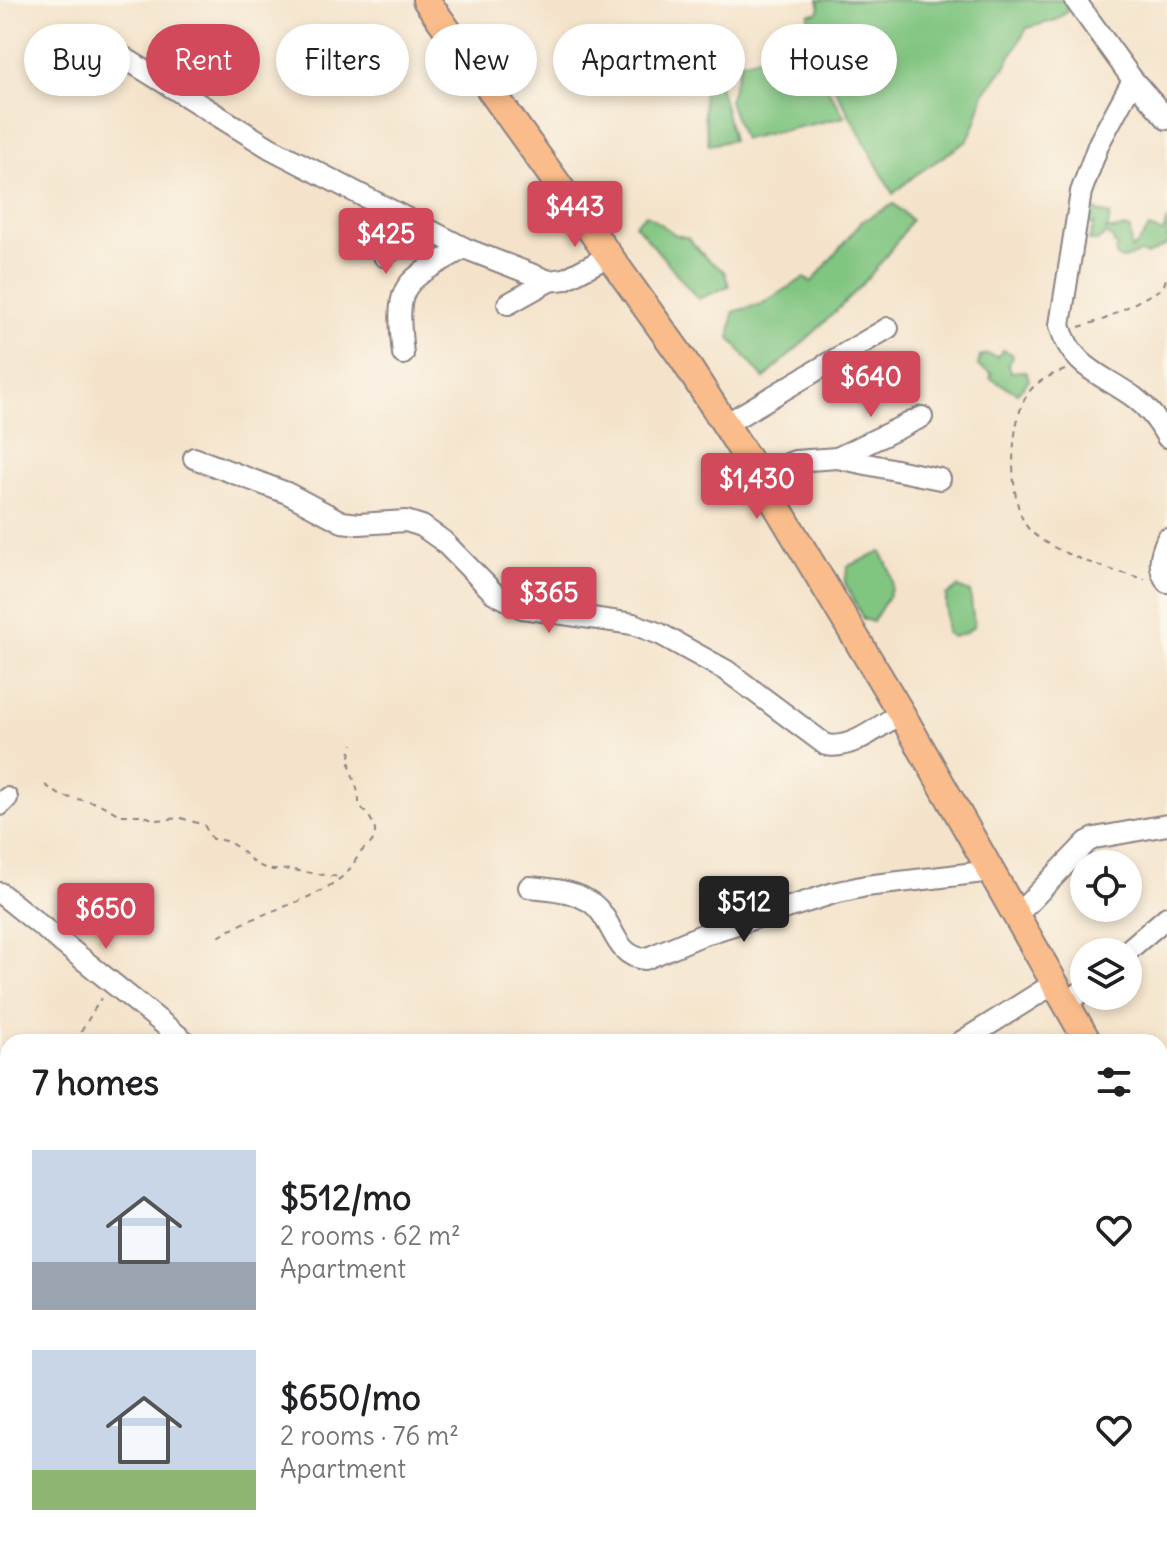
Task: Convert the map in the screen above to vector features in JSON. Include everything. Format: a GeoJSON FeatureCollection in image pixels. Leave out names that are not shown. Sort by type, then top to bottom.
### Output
{"type":"FeatureCollection","features":[{"type":"Feature","properties":{"kind":"main road"},"geometry":{"type":"LineString","coordinates":[[426,0],[611,255],[758,475],[901,713],[1017,915],[1069,992],[1085,1034]]}},
{"type":"Feature","properties":{"kind":"street"},"geometry":{"type":"LineString","coordinates":[[1075,0],[1133,80],[1167,119]]}},
{"type":"Feature","properties":{"kind":"street"},"geometry":{"type":"LineString","coordinates":[[130,61],[270,148],[464,248],[549,281]]}},
{"type":"Feature","properties":{"kind":"street"},"geometry":{"type":"LineString","coordinates":[[1133,80],[1099,143],[1077,205],[1060,325],[1076,356],[1094,375],[1136,399],[1154,417],[1167,437]]}},
{"type":"Feature","properties":{"kind":"street"},"geometry":{"type":"LineString","coordinates":[[384,256],[421,227]]}},
{"type":"Feature","properties":{"kind":"street"},"geometry":{"type":"LineString","coordinates":[[403,354],[400,312],[405,287],[422,272],[464,248]]}},
{"type":"Feature","properties":{"kind":"street"},"geometry":{"type":"LineString","coordinates":[[508,304],[549,281],[565,279],[611,255]]}},
{"type":"Feature","properties":{"kind":"street"},"geometry":{"type":"LineString","coordinates":[[724,425],[888,328]]}},
{"type":"Feature","properties":{"kind":"street"},"geometry":{"type":"LineString","coordinates":[[837,458],[922,417]]}},
{"type":"Feature","properties":{"kind":"street"},"geometry":{"type":"LineString","coordinates":[[194,458],[287,493],[342,522],[406,521],[422,526],[443,541],[494,593],[522,608],[633,624],[660,634],[738,678],[826,745],[839,746],[859,738],[901,713]]}},
{"type":"Feature","properties":{"kind":"street"},"geometry":{"type":"LineString","coordinates":[[758,475],[795,461],[837,458],[940,479]]}},
{"type":"Feature","properties":{"kind":"street"},"geometry":{"type":"LineString","coordinates":[[1164,577],[1161,554],[1167,539]]}},
{"type":"Feature","properties":{"kind":"street"},"geometry":{"type":"LineString","coordinates":[[1017,915],[1087,842],[1167,825]]}},
{"type":"Feature","properties":{"kind":"street"},"geometry":{"type":"LineString","coordinates":[[529,887],[586,899],[599,909],[620,948],[636,958],[645,959],[702,935],[834,893],[866,886],[992,871]]}},
{"type":"Feature","properties":{"kind":"street"},"geometry":{"type":"LineString","coordinates":[[0,893],[176,1034]]}},
{"type":"Feature","properties":{"kind":"street"},"geometry":{"type":"LineString","coordinates":[[1142,938],[1167,917]]}},
{"type":"Feature","properties":{"kind":"street"},"geometry":{"type":"LineString","coordinates":[[978,1034],[1069,992]]}},
{"type":"Feature","properties":{"kind":"path"},"geometry":{"type":"LineString","coordinates":[[1164,577],[1147,579],[1101,566],[1060,549],[1027,527],[1015,496],[1012,461],[1016,424],[1027,394],[1040,380],[1076,356],[1079,327],[1105,319],[1163,288],[1167,276]]}},
{"type":"Feature","properties":{"kind":"path"},"geometry":{"type":"LineString","coordinates":[[219,937],[241,922],[321,891],[342,877],[361,851],[373,842],[375,832],[370,818],[359,805],[360,793],[349,769],[348,757],[353,744]]}},
{"type":"Feature","properties":{"kind":"path"},"geometry":{"type":"LineString","coordinates":[[45,785],[61,796],[98,803],[120,815],[141,815],[156,820],[181,818],[204,825],[212,839],[226,840],[238,846],[267,869],[292,869],[342,877]]}},
{"type":"Feature","properties":{"kind":"path"},"geometry":{"type":"LineString","coordinates":[[80,1034],[111,982]]}},
{"type":"Feature","properties":{"kind":"green space"},"geometry":{"type":"Polygon","coordinates":[[[818,0],[1069,0],[1067,12],[1056,20],[1027,28],[1003,70],[984,93],[967,141],[914,176],[893,194],[839,96],[897,96],[897,24],[807,24],[809,14],[817,13],[820,8],[818,0]]]}},
{"type":"Feature","properties":{"kind":"green space"},"geometry":{"type":"Polygon","coordinates":[[[761,56],[761,96],[832,96],[845,117],[743,139],[729,101],[731,96],[745,96],[745,61],[761,56]]]}},
{"type":"Feature","properties":{"kind":"green space"},"geometry":{"type":"Polygon","coordinates":[[[703,96],[722,96],[733,140],[709,145],[703,96]]]}},
{"type":"Feature","properties":{"kind":"green space"},"geometry":{"type":"Polygon","coordinates":[[[894,204],[911,220],[880,264],[764,379],[730,338],[733,312],[761,304],[804,278],[812,282],[862,221],[894,204]]]}},
{"type":"Feature","properties":{"kind":"green space"},"geometry":{"type":"Polygon","coordinates":[[[1091,209],[1110,215],[1105,230],[1130,229],[1131,250],[1149,228],[1163,233],[1167,219],[1167,245],[1147,255],[1140,253],[1123,259],[1117,257],[1115,250],[1118,246],[1106,234],[1097,241],[1089,241],[1094,224],[1087,224],[1084,220],[1091,209]]]}},
{"type":"Feature","properties":{"kind":"green space"},"geometry":{"type":"Polygon","coordinates":[[[646,214],[676,235],[688,238],[706,258],[724,271],[729,286],[698,299],[635,224],[646,214]]]}},
{"type":"Feature","properties":{"kind":"green space"},"geometry":{"type":"Polygon","coordinates":[[[1003,350],[1012,354],[1008,364],[1011,372],[1027,373],[1029,380],[1017,393],[990,378],[992,374],[978,366],[980,356],[987,354],[997,357],[1003,350]]]}},
{"type":"Feature","properties":{"kind":"green space"},"geometry":{"type":"Polygon","coordinates":[[[881,552],[891,573],[892,588],[873,622],[863,619],[845,583],[848,566],[881,552]]]}},
{"type":"Feature","properties":{"kind":"green space"},"geometry":{"type":"Polygon","coordinates":[[[958,587],[970,592],[974,626],[953,637],[946,633],[946,596],[958,587]]]}}]}
